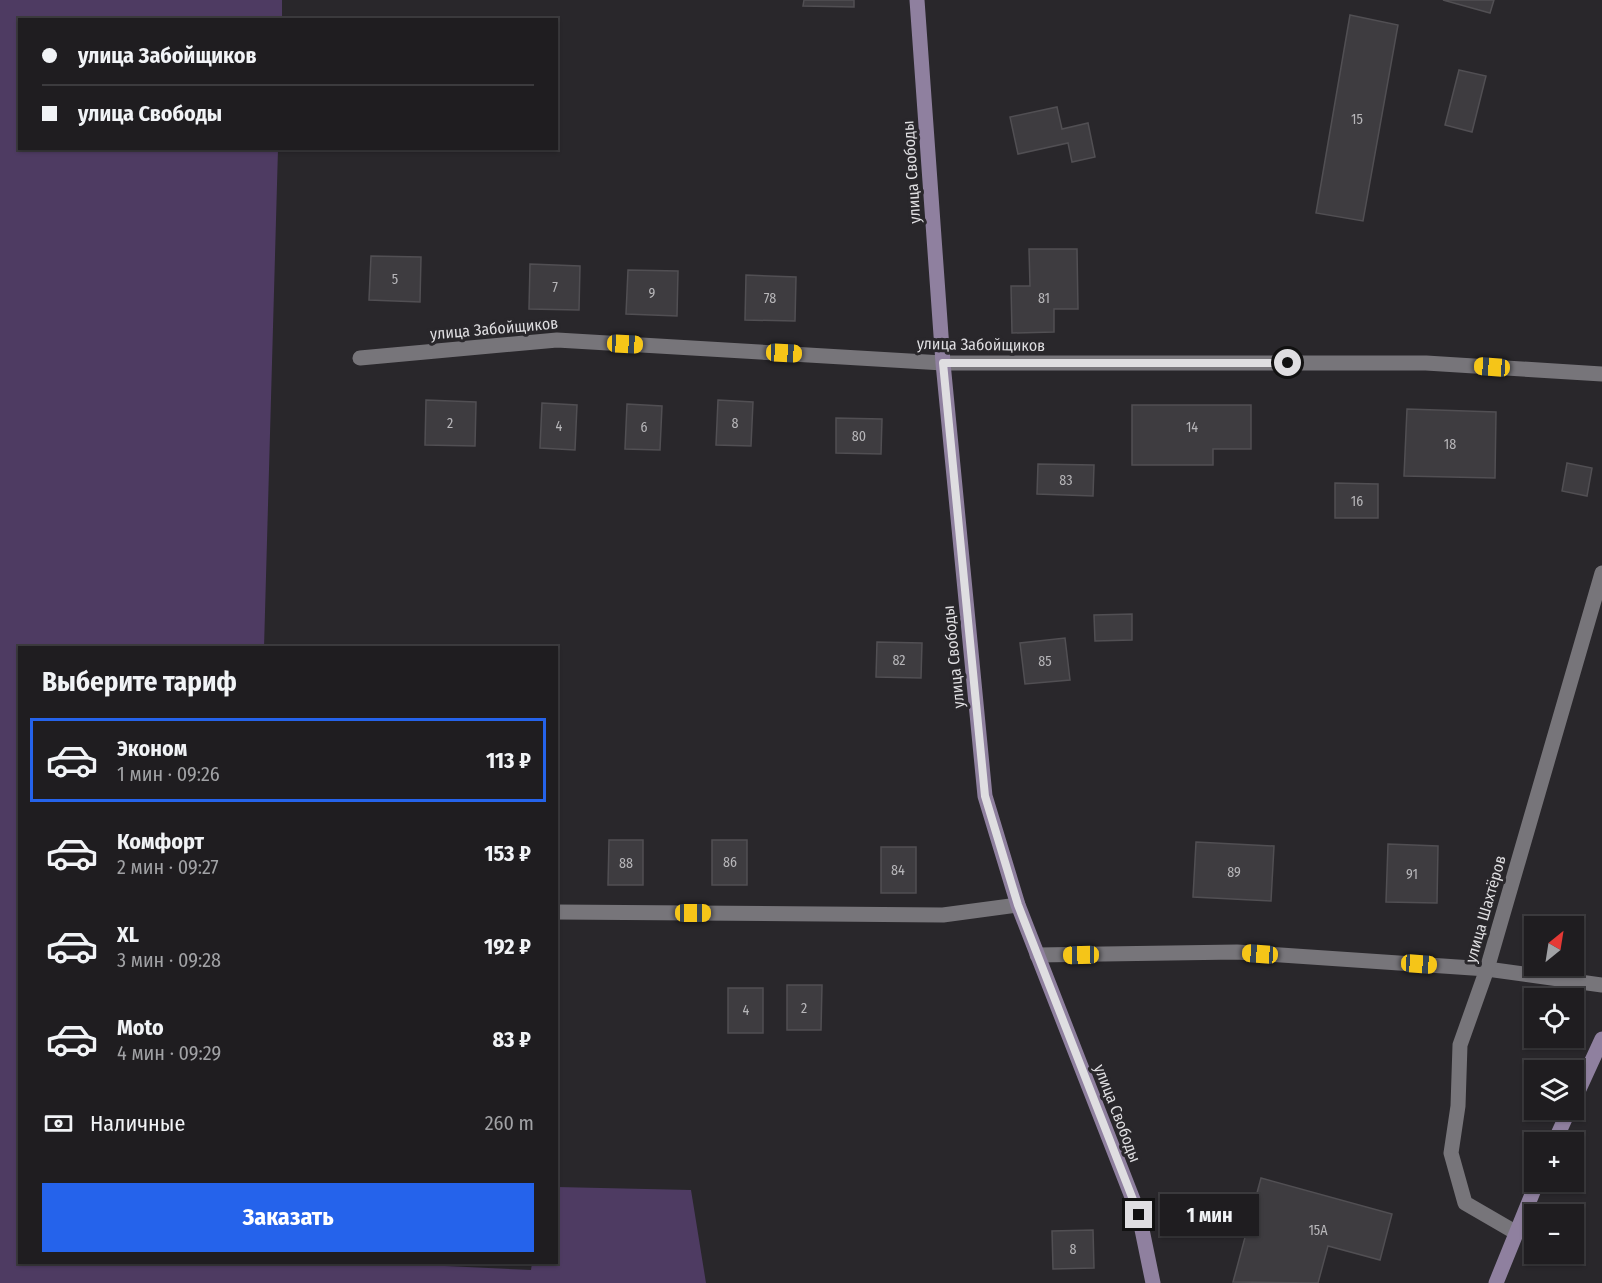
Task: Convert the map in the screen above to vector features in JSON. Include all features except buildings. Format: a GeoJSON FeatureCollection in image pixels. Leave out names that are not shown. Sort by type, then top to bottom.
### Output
{"type":"FeatureCollection","features":[{"type":"Feature","properties":{"kind":"main road","name":"улица Свободы"},"geometry":{"type":"LineString","coordinates":[[917,0],[943,363],[985,796],[1018,905],[1139,1215],[1153,1283]]}},
{"type":"Feature","properties":{"kind":"main road"},"geometry":{"type":"LineString","coordinates":[[1584,1078],[1602,1039]]}},
{"type":"Feature","properties":{"kind":"main road"},"geometry":{"type":"LineString","coordinates":[[1496,1283],[1533,1192]]}},
{"type":"Feature","properties":{"kind":"street","name":"улица Забойщиков"},"geometry":{"type":"LineString","coordinates":[[360,358],[557,340],[943,363],[1426,363],[1602,374]]}},
{"type":"Feature","properties":{"kind":"street","name":"улица Шахтёров"},"geometry":{"type":"LineString","coordinates":[[1515,1232],[1465,1203],[1451,1153],[1458,1106],[1460,1046],[1487,969],[1602,573]]}},
{"type":"Feature","properties":{"kind":"street"},"geometry":{"type":"LineString","coordinates":[[558,912],[943,915],[1018,905]]}},
{"type":"Feature","properties":{"kind":"street"},"geometry":{"type":"LineString","coordinates":[[1037,955],[1237,952],[1487,969],[1602,985]]}},
{"type":"Feature","properties":{"kind":"shaded area"},"geometry":{"type":"Polygon","coordinates":[[[0,0],[282,0],[282,18],[18,18],[18,150],[278,150],[264,646],[18,646],[18,1264],[402,1264],[531,1270],[532,1264],[558,1264],[558,1187],[691,1190],[706,1283],[0,1283],[0,0]]]}},
{"type":"Feature","properties":{"kind":"route"},"geometry":{"type":"LineString","coordinates":[[1139,1215],[1018,905],[985,796],[943,363],[1288,363]]}}]}
